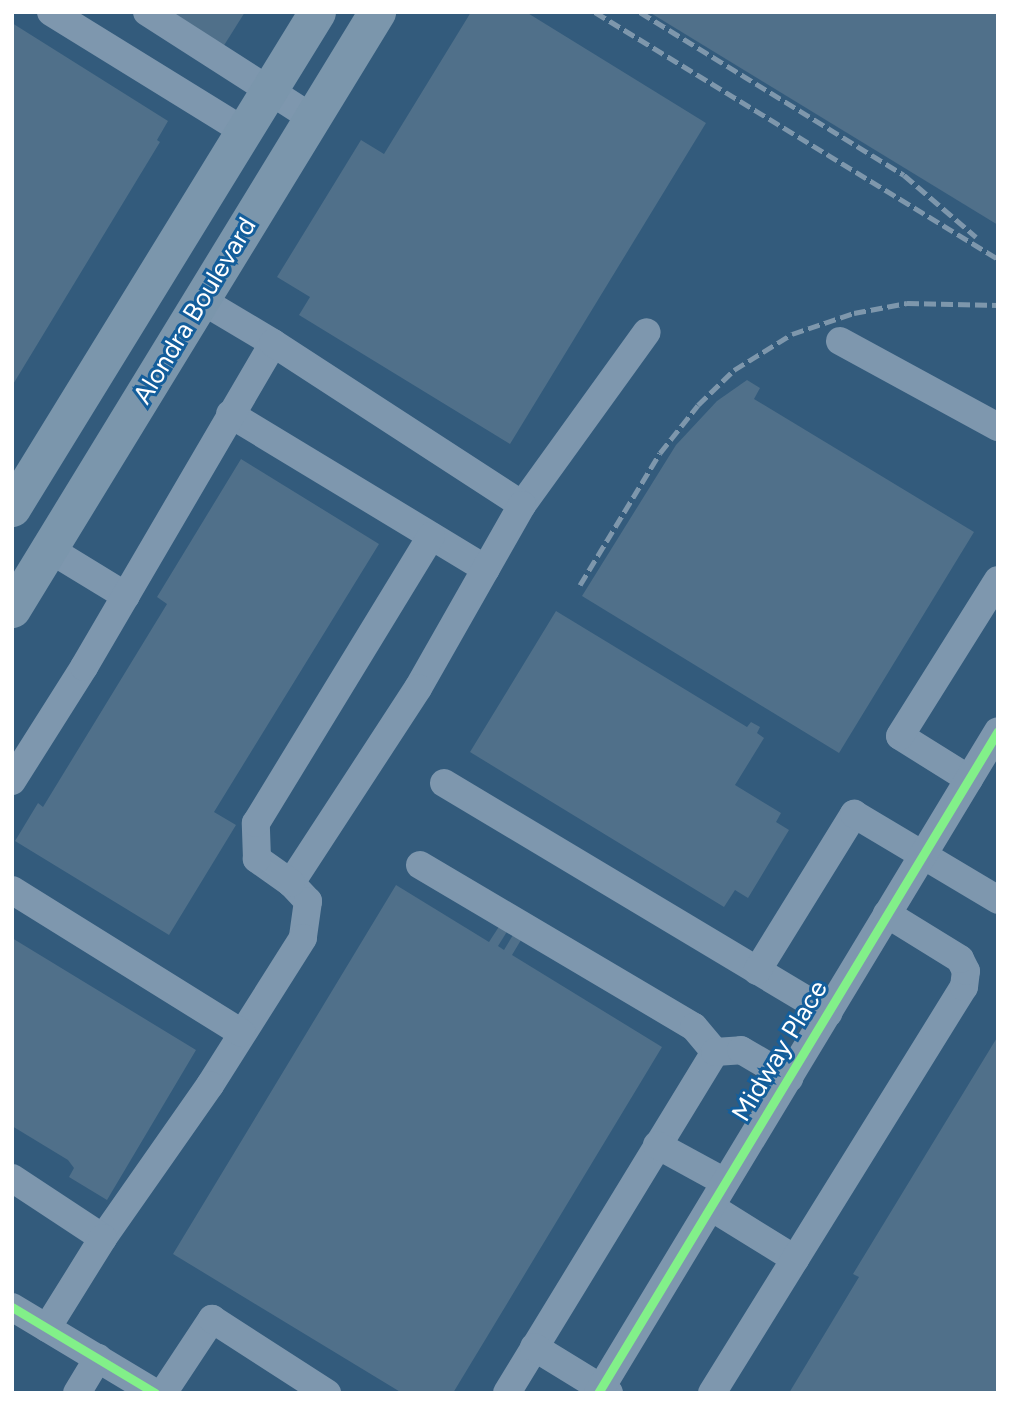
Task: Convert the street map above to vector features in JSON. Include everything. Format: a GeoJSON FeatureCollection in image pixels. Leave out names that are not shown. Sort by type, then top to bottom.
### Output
{"type":"FeatureCollection","features":[{"type":"Feature","properties":{"kind":"main road","name":"Alondra Boulevard"},"geometry":{"type":"LineString","coordinates":[[12,508],[317,12]]}},
{"type":"Feature","properties":{"kind":"main road","name":"Alondra Boulevard"},"geometry":{"type":"LineString","coordinates":[[12,609],[377,12]]}},
{"type":"Feature","properties":{"kind":"main road"},"geometry":{"type":"LineString","coordinates":[[244,131],[287,160]]}},
{"type":"Feature","properties":{"kind":"street"},"geometry":{"type":"LineString","coordinates":[[51,12],[244,131]]}},
{"type":"Feature","properties":{"kind":"street"},"geometry":{"type":"LineString","coordinates":[[147,12],[312,118]]}},
{"type":"Feature","properties":{"kind":"street"},"geometry":{"type":"LineString","coordinates":[[201,300],[522,505]]}},
{"type":"Feature","properties":{"kind":"street"},"geometry":{"type":"LineString","coordinates":[[291,883],[418,688],[522,505],[647,332]]}},
{"type":"Feature","properties":{"kind":"street"},"geometry":{"type":"LineString","coordinates":[[840,341],[998,427]]}},
{"type":"Feature","properties":{"kind":"street"},"geometry":{"type":"LineString","coordinates":[[12,780],[126,596],[272,343]]}},
{"type":"Feature","properties":{"kind":"street"},"geometry":{"type":"LineString","coordinates":[[230,414],[486,569]]}},
{"type":"Feature","properties":{"kind":"street"},"geometry":{"type":"LineString","coordinates":[[155,1393],[24,1321],[103,1238],[303,938],[308,901],[291,883],[257,859],[256,823],[431,536]]}},
{"type":"Feature","properties":{"kind":"street"},"geometry":{"type":"LineString","coordinates":[[49,550],[126,596]]}},
{"type":"Feature","properties":{"kind":"street"},"geometry":{"type":"LineString","coordinates":[[969,779],[900,736],[998,580]]}},
{"type":"Feature","properties":{"kind":"street","name":"Midway Place"},"geometry":{"type":"LineString","coordinates":[[603,1391],[725,1182],[998,731]]}},
{"type":"Feature","properties":{"kind":"street"},"geometry":{"type":"LineString","coordinates":[[444,783],[828,1013]]}},
{"type":"Feature","properties":{"kind":"street"},"geometry":{"type":"LineString","coordinates":[[757,971],[854,814],[998,900]]}},
{"type":"Feature","properties":{"kind":"street"},"geometry":{"type":"LineString","coordinates":[[420,865],[694,1027],[715,1052]]}},
{"type":"Feature","properties":{"kind":"street"},"geometry":{"type":"LineString","coordinates":[[12,890],[242,1033]]}},
{"type":"Feature","properties":{"kind":"street"},"geometry":{"type":"LineString","coordinates":[[712,1393],[964,987],[965,971],[960,959],[887,914]]}},
{"type":"Feature","properties":{"kind":"street"},"geometry":{"type":"LineString","coordinates":[[715,1052],[741,1050],[789,1078]]}},
{"type":"Feature","properties":{"kind":"street"},"geometry":{"type":"LineString","coordinates":[[507,1393],[715,1052]]}},
{"type":"Feature","properties":{"kind":"street"},"geometry":{"type":"LineString","coordinates":[[657,1145],[725,1182]]}},
{"type":"Feature","properties":{"kind":"street"},"geometry":{"type":"LineString","coordinates":[[12,1178],[103,1238]]}},
{"type":"Feature","properties":{"kind":"street"},"geometry":{"type":"LineString","coordinates":[[711,1207],[795,1259]]}},
{"type":"Feature","properties":{"kind":"street"},"geometry":{"type":"LineString","coordinates":[[163,1393],[212,1319],[327,1393]]}},
{"type":"Feature","properties":{"kind":"street"},"geometry":{"type":"LineString","coordinates":[[534,1347],[603,1391]]}},
{"type":"Feature","properties":{"kind":"street"},"geometry":{"type":"LineString","coordinates":[[77,1393],[97,1359]]}},
{"type":"Feature","properties":{"kind":"building"},"geometry":{"type":"Polygon","coordinates":[[[167,12],[245,12],[223,47],[167,12]]]}},
{"type":"Feature","properties":{"kind":"building"},"geometry":{"type":"Polygon","coordinates":[[[471,12],[526,12],[706,123],[510,444],[299,315],[310,297],[277,277],[361,140],[384,154],[471,12]]]}},
{"type":"Feature","properties":{"kind":"building"},"geometry":{"type":"Polygon","coordinates":[[[649,12],[998,12],[998,225],[649,12]]]}},
{"type":"Feature","properties":{"kind":"building"},"geometry":{"type":"Polygon","coordinates":[[[12,23],[168,121],[157,140],[160,142],[12,386],[12,23]]]}},
{"type":"Feature","properties":{"kind":"building"},"geometry":{"type":"Polygon","coordinates":[[[747,380],[760,388],[754,399],[974,532],[839,753],[582,596],[676,445],[717,401],[747,380]]]}},
{"type":"Feature","properties":{"kind":"building"},"geometry":{"type":"Polygon","coordinates":[[[241,459],[379,544],[214,812],[236,825],[169,935],[15,841],[38,803],[43,807],[167,604],[157,597],[241,459]]]}},
{"type":"Feature","properties":{"kind":"building"},"geometry":{"type":"Polygon","coordinates":[[[556,611],[747,727],[751,722],[760,727],[757,733],[764,738],[735,785],[781,813],[776,822],[789,830],[748,898],[735,890],[724,907],[470,752],[556,611]]]}},
{"type":"Feature","properties":{"kind":"building"},"geometry":{"type":"Polygon","coordinates":[[[396,885],[489,942],[500,925],[508,930],[498,946],[504,950],[513,935],[521,940],[512,955],[662,1047],[453,1393],[402,1393],[173,1254],[396,885]]]}},
{"type":"Feature","properties":{"kind":"building"},"geometry":{"type":"Polygon","coordinates":[[[12,938],[196,1050],[107,1200],[69,1177],[74,1168],[68,1160],[12,1126],[12,938]]]}},
{"type":"Feature","properties":{"kind":"building"},"geometry":{"type":"Polygon","coordinates":[[[998,1036],[998,1393],[789,1393],[859,1277],[853,1274],[998,1036]]]}},
{"type":"Feature","properties":{"kind":"railway"},"geometry":{"type":"LineString","coordinates":[[595,12],[998,259]]}},
{"type":"Feature","properties":{"kind":"railway"},"geometry":{"type":"LineString","coordinates":[[640,12],[904,175],[976,237]]}},
{"type":"Feature","properties":{"kind":"railway"},"geometry":{"type":"LineString","coordinates":[[580,585],[660,453],[698,405],[734,370],[792,334],[854,313],[907,303],[998,305]]}},
{"type":"Feature","properties":{"kind":"cycle path"},"geometry":{"type":"LineString","coordinates":[[598,1393],[998,731]]}},
{"type":"Feature","properties":{"kind":"cycle path"},"geometry":{"type":"LineString","coordinates":[[12,1307],[155,1393]]}}]}
